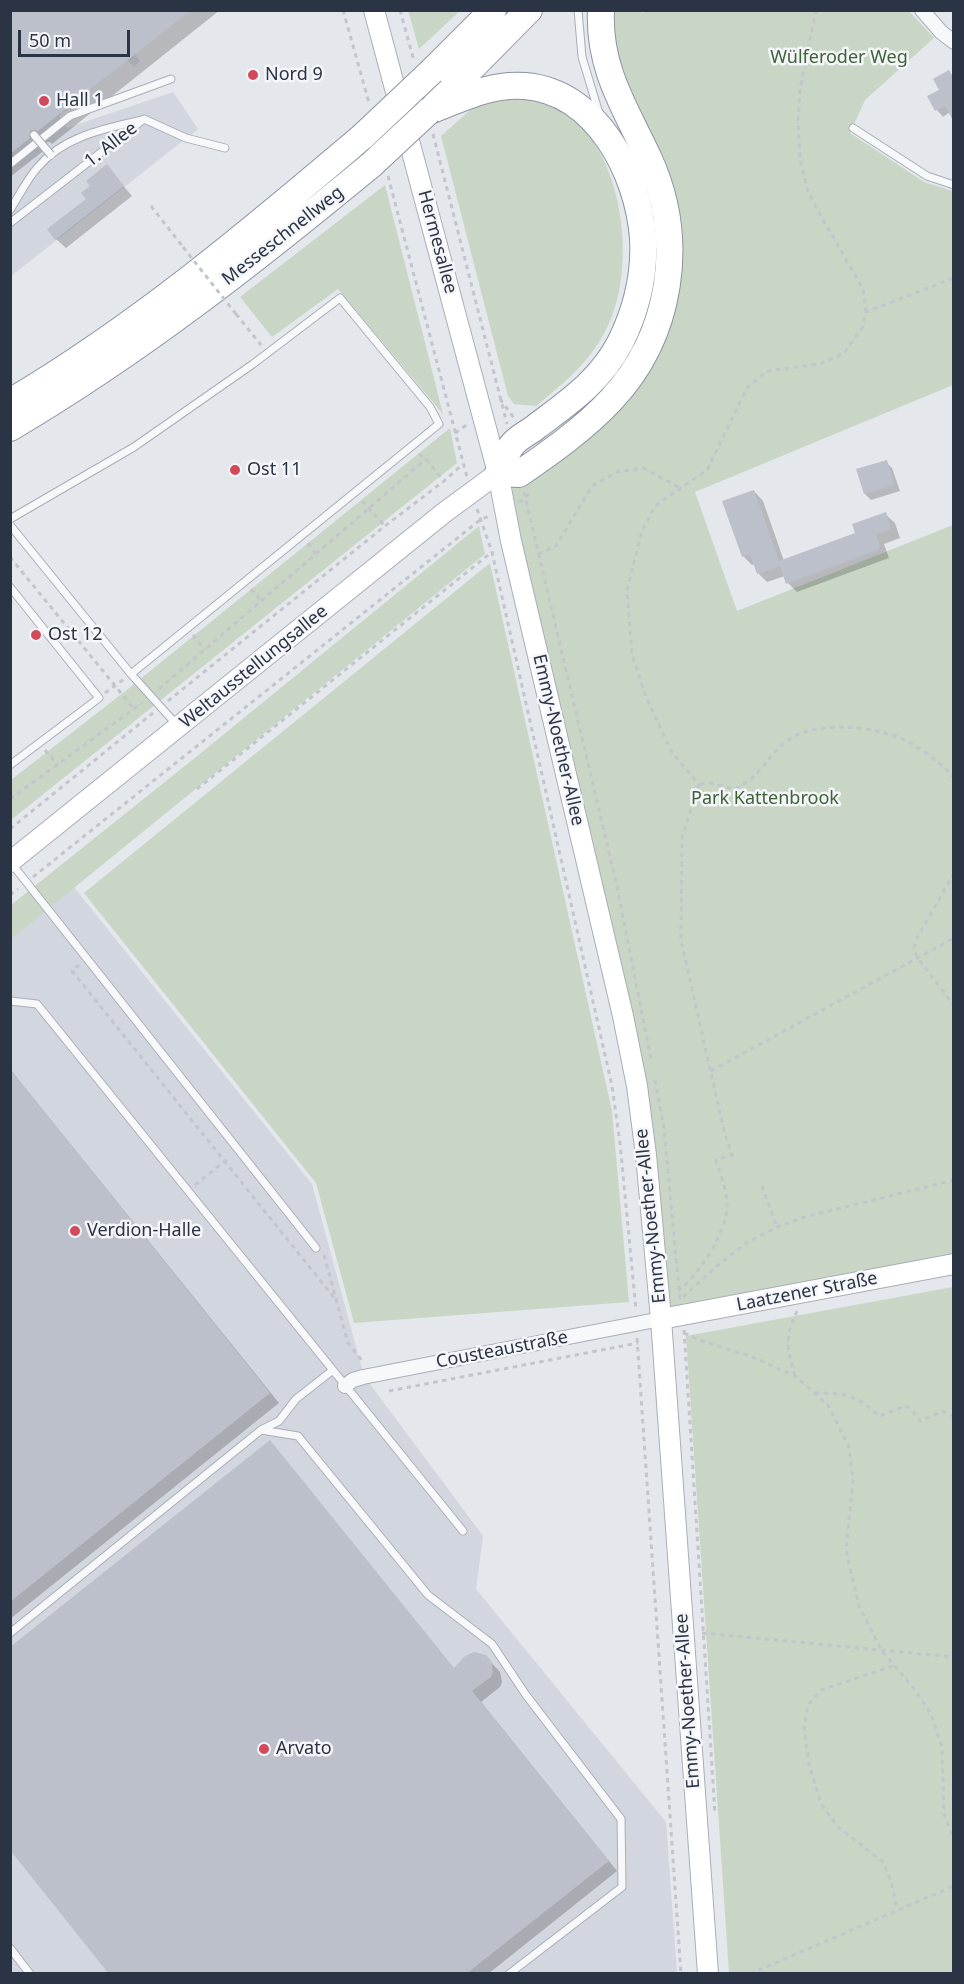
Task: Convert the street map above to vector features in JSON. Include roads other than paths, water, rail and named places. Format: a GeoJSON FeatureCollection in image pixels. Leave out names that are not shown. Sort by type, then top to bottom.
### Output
{"type":"FeatureCollection","features":[{"type":"Feature","properties":{"kind":"highway","name":"Messeschnellweg"},"geometry":{"type":"LineString","coordinates":[[10,402],[120,330],[216,258],[362,137],[424,68],[493,10]]}},
{"type":"Feature","properties":{"kind":"highway","name":"Messeschnellweg"},"geometry":{"type":"LineString","coordinates":[[10,428],[130,351],[379,169],[436,113],[529,10]]}},
{"type":"Feature","properties":{"kind":"highway"},"geometry":{"type":"LineString","coordinates":[[436,113],[494,87],[508,85],[542,88],[570,101],[584,110],[608,138],[628,177],[641,220],[643,262],[635,306],[619,345],[591,384],[512,444],[498,473],[519,474],[572,434],[610,401],[647,350],[663,308],[670,258],[663,197],[649,159],[618,97],[609,72],[602,46],[601,10]]}},
{"type":"Feature","properties":{"kind":"main road","name":"Hermesallee"},"geometry":{"type":"LineString","coordinates":[[374,10],[498,473]]}},
{"type":"Feature","properties":{"kind":"main road","name":"Weltausstellungsallee"},"geometry":{"type":"LineString","coordinates":[[11,862],[445,512],[498,473]]}},
{"type":"Feature","properties":{"kind":"main road","name":"Emmy-Noether-Allee"},"geometry":{"type":"LineString","coordinates":[[498,473],[511,541],[635,1074],[646,1155],[661,1319],[708,1974]]}},
{"type":"Feature","properties":{"kind":"main road","name":"Laatzener Straße"},"geometry":{"type":"LineString","coordinates":[[661,1319],[954,1264]]}},
{"type":"Feature","properties":{"kind":"street"},"geometry":{"type":"LineString","coordinates":[[922,10],[941,32],[954,42]]}},
{"type":"Feature","properties":{"kind":"street","name":"Cousteaustraße"},"geometry":{"type":"LineString","coordinates":[[345,1386],[353,1380],[661,1319]]}},
{"type":"Feature","properties":{"kind":"lane"},"geometry":{"type":"LineString","coordinates":[[579,10],[582,57],[589,85],[608,138]]}},
{"type":"Feature","properties":{"kind":"lane"},"geometry":{"type":"LineString","coordinates":[[10,164],[70,116],[171,79]]}},
{"type":"Feature","properties":{"kind":"lane"},"geometry":{"type":"LineString","coordinates":[[10,210],[37,167],[73,139],[144,119]]}},
{"type":"Feature","properties":{"kind":"lane","name":"1. Allee"},"geometry":{"type":"LineString","coordinates":[[10,223],[144,119],[186,138],[225,148]]}},
{"type":"Feature","properties":{"kind":"lane"},"geometry":{"type":"LineString","coordinates":[[853,128],[927,176],[954,184]]}},
{"type":"Feature","properties":{"kind":"lane"},"geometry":{"type":"LineString","coordinates":[[34,135],[51,155]]}},
{"type":"Feature","properties":{"kind":"lane"},"geometry":{"type":"LineString","coordinates":[[10,519],[134,447],[253,364],[340,297],[430,407],[439,424],[131,674]]}},
{"type":"Feature","properties":{"kind":"lane"},"geometry":{"type":"LineString","coordinates":[[10,525],[131,674],[179,727]]}},
{"type":"Feature","properties":{"kind":"lane"},"geometry":{"type":"LineString","coordinates":[[10,587],[99,698],[10,765]]}},
{"type":"Feature","properties":{"kind":"lane"},"geometry":{"type":"LineString","coordinates":[[11,862],[316,1248]]}},
{"type":"Feature","properties":{"kind":"lane"},"geometry":{"type":"LineString","coordinates":[[10,1001],[37,1004],[462,1531]]}},
{"type":"Feature","properties":{"kind":"lane"},"geometry":{"type":"LineString","coordinates":[[10,1633],[261,1430],[279,1422],[296,1399],[333,1370]]}},
{"type":"Feature","properties":{"kind":"lane"},"geometry":{"type":"LineString","coordinates":[[261,1430],[298,1436],[428,1595],[492,1644],[526,1695],[621,1819],[622,1887],[509,1974]]}},
{"type":"Feature","properties":{"kind":"lane"},"geometry":{"type":"LineString","coordinates":[[10,1948],[30,1974]]}},
{"type":"Feature","properties":{"kind":"place","name":"Nord 9"},"geometry":{"type":"Point","coordinates":[253,75]}},
{"type":"Feature","properties":{"kind":"place","name":"Hall 1"},"geometry":{"type":"Point","coordinates":[44,101]}},
{"type":"Feature","properties":{"kind":"place","name":"Ost 11"},"geometry":{"type":"Point","coordinates":[235,470]}},
{"type":"Feature","properties":{"kind":"place","name":"Ost 12"},"geometry":{"type":"Point","coordinates":[36,635]}},
{"type":"Feature","properties":{"kind":"place","name":"Verdion-Halle"},"geometry":{"type":"Point","coordinates":[75,1231]}},
{"type":"Feature","properties":{"kind":"place","name":"Arvato"},"geometry":{"type":"Point","coordinates":[264,1749]}},
{"type":"Feature","properties":{"kind":"park label","name":"Wülferoder Weg"},"geometry":{"type":"Point","coordinates":[839,58]}},
{"type":"Feature","properties":{"kind":"park label","name":"Park Kattenbrook"},"geometry":{"type":"Point","coordinates":[765,799]}}]}
